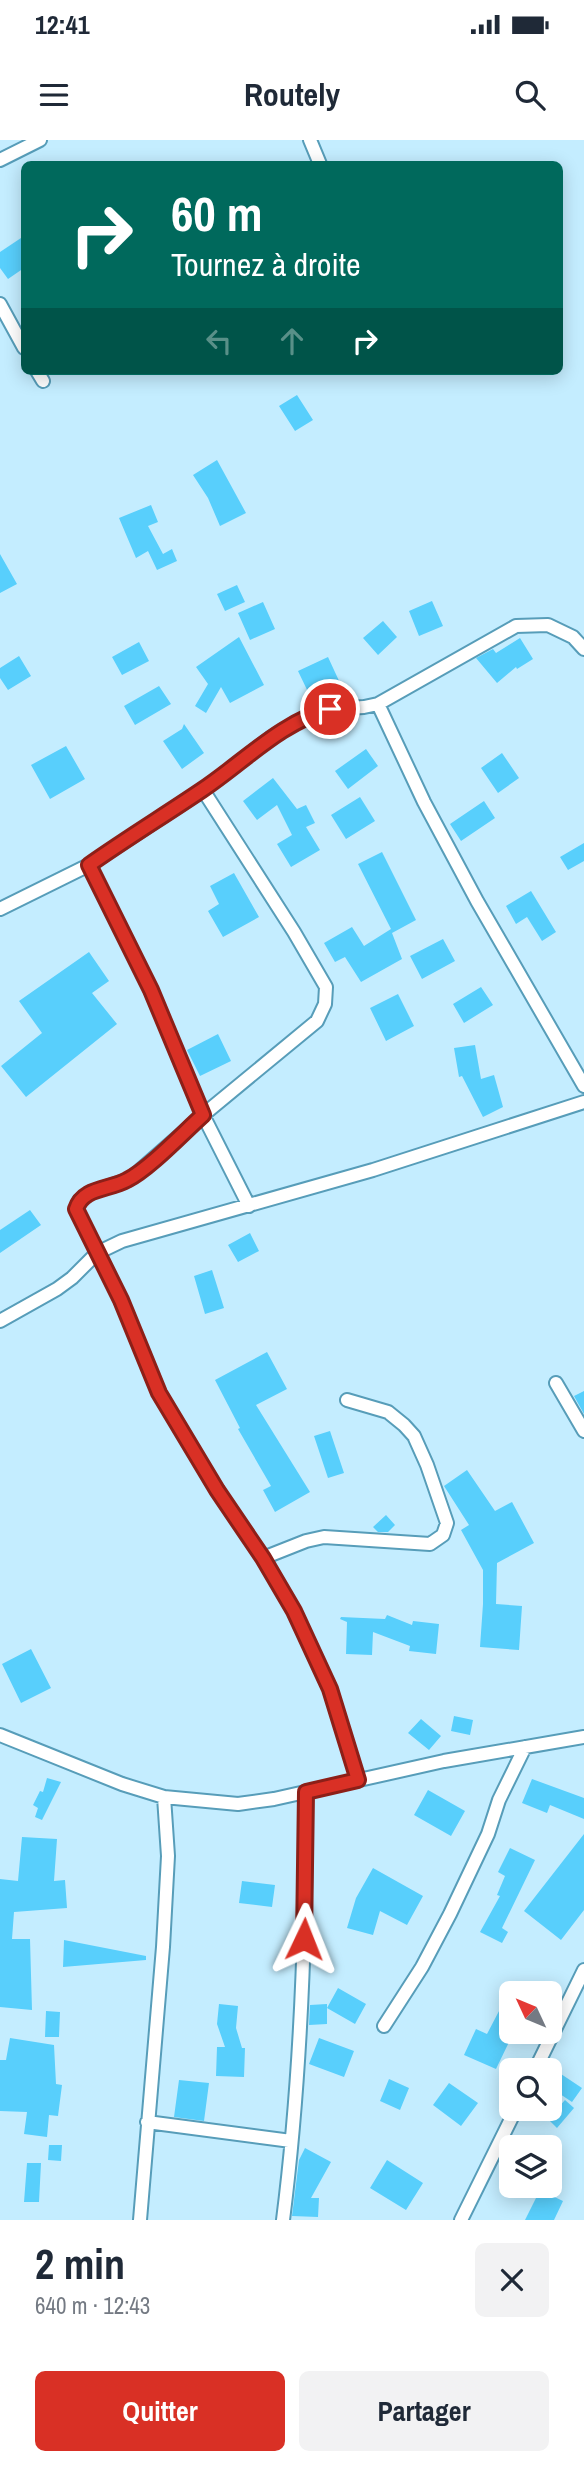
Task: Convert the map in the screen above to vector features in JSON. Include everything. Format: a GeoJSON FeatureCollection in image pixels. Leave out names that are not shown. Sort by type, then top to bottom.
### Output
{"type":"FeatureCollection","features":[{"type":"Feature","properties":{"kind":"street"},"geometry":{"type":"LineString","coordinates":[[0,160],[40,140]]}},
{"type":"Feature","properties":{"kind":"street"},"geometry":{"type":"LineString","coordinates":[[310,140],[319,161]]}},
{"type":"Feature","properties":{"kind":"street"},"geometry":{"type":"LineString","coordinates":[[0,304],[21,342]]}},
{"type":"Feature","properties":{"kind":"street"},"geometry":{"type":"LineString","coordinates":[[0,909],[89,865],[203,790],[271,738],[313,713],[378,704],[516,626],[548,625],[573,637],[584,649]]}},
{"type":"Feature","properties":{"kind":"street"},"geometry":{"type":"LineString","coordinates":[[378,704],[424,802],[477,901],[584,1086]]}},
{"type":"Feature","properties":{"kind":"street"},"geometry":{"type":"LineString","coordinates":[[203,790],[294,932],[326,988],[325,1004],[317,1021],[130,1179],[91,1192],[79,1201],[76,1209],[121,1300],[159,1393],[294,1611],[330,1689],[358,1780]]}},
{"type":"Feature","properties":{"kind":"street"},"geometry":{"type":"LineString","coordinates":[[89,865],[151,990],[203,1115],[249,1206]]}},
{"type":"Feature","properties":{"kind":"street"},"geometry":{"type":"LineString","coordinates":[[0,1321],[57,1289],[97,1253],[122,1241],[373,1170],[584,1102]]}},
{"type":"Feature","properties":{"kind":"street"},"geometry":{"type":"LineString","coordinates":[[556,1383],[584,1431]]}},
{"type":"Feature","properties":{"kind":"street"},"geometry":{"type":"LineString","coordinates":[[263,1558],[324,1537],[430,1544],[443,1535],[447,1523],[414,1436],[388,1412],[347,1400]]}},
{"type":"Feature","properties":{"kind":"street"},"geometry":{"type":"LineString","coordinates":[[0,1735],[122,1784],[164,1797],[238,1804],[584,1737]]}},
{"type":"Feature","properties":{"kind":"street"},"geometry":{"type":"LineString","coordinates":[[384,2026],[422,1967],[450,1914],[525,1747]]}},
{"type":"Feature","properties":{"kind":"street"},"geometry":{"type":"LineString","coordinates":[[283,2220],[291,2163],[304,1927],[306,1792]]}},
{"type":"Feature","properties":{"kind":"street"},"geometry":{"type":"LineString","coordinates":[[140,2220],[163,1947],[168,1856],[164,1797]]}},
{"type":"Feature","properties":{"kind":"street"},"geometry":{"type":"LineString","coordinates":[[541,2058],[584,1970]]}},
{"type":"Feature","properties":{"kind":"street"},"geometry":{"type":"LineString","coordinates":[[461,2220],[510,2121]]}},
{"type":"Feature","properties":{"kind":"street"},"geometry":{"type":"LineString","coordinates":[[147,2122],[291,2141]]}},
{"type":"Feature","properties":{"kind":"building"},"geometry":{"type":"Polygon","coordinates":[[[21,238],[21,270],[8,279],[0,268],[0,252],[21,238]]]}},
{"type":"Feature","properties":{"kind":"building"},"geometry":{"type":"Polygon","coordinates":[[[297,395],[313,420],[295,431],[279,406],[297,395]]]}},
{"type":"Feature","properties":{"kind":"building"},"geometry":{"type":"Polygon","coordinates":[[[217,460],[246,513],[220,526],[208,498],[193,475],[217,460]]]}},
{"type":"Feature","properties":{"kind":"building"},"geometry":{"type":"Polygon","coordinates":[[[151,505],[158,522],[148,526],[163,554],[172,549],[177,561],[157,570],[148,551],[136,558],[119,518],[151,505]]]}},
{"type":"Feature","properties":{"kind":"building"},"geometry":{"type":"Polygon","coordinates":[[[0,554],[17,584],[0,593],[0,554]]]}},
{"type":"Feature","properties":{"kind":"building"},"geometry":{"type":"Polygon","coordinates":[[[237,585],[245,602],[225,611],[217,594],[237,585]]]}},
{"type":"Feature","properties":{"kind":"building"},"geometry":{"type":"Polygon","coordinates":[[[432,601],[443,626],[419,636],[409,611],[432,601]]]}},
{"type":"Feature","properties":{"kind":"building"},"geometry":{"type":"Polygon","coordinates":[[[263,602],[275,629],[250,640],[238,613],[263,602]]]}},
{"type":"Feature","properties":{"kind":"building"},"geometry":{"type":"Polygon","coordinates":[[[383,621],[397,637],[378,655],[363,638],[383,621]]]}},
{"type":"Feature","properties":{"kind":"building"},"geometry":{"type":"Polygon","coordinates":[[[239,637],[264,685],[230,703],[221,687],[206,713],[195,706],[208,684],[196,667],[239,637]]]}},
{"type":"Feature","properties":{"kind":"building"},"geometry":{"type":"Polygon","coordinates":[[[520,638],[533,659],[517,669],[516,667],[497,683],[476,658],[493,649],[496,653],[520,638]]]}},
{"type":"Feature","properties":{"kind":"building"},"geometry":{"type":"Polygon","coordinates":[[[139,642],[149,661],[122,675],[112,657],[139,642]]]}},
{"type":"Feature","properties":{"kind":"building"},"geometry":{"type":"Polygon","coordinates":[[[19,656],[31,676],[8,690],[0,678],[0,668],[19,656]]]}},
{"type":"Feature","properties":{"kind":"building"},"geometry":{"type":"Polygon","coordinates":[[[328,657],[340,683],[310,696],[298,671],[328,657]]]}},
{"type":"Feature","properties":{"kind":"building"},"geometry":{"type":"Polygon","coordinates":[[[159,686],[171,704],[135,725],[124,706],[159,686]]]}},
{"type":"Feature","properties":{"kind":"building"},"geometry":{"type":"Polygon","coordinates":[[[184,724],[204,753],[182,769],[163,741],[182,729],[184,724]]]}},
{"type":"Feature","properties":{"kind":"building"},"geometry":{"type":"Polygon","coordinates":[[[66,746],[85,779],[50,799],[31,765],[66,746]]]}},
{"type":"Feature","properties":{"kind":"building"},"geometry":{"type":"Polygon","coordinates":[[[366,749],[378,766],[348,789],[335,771],[366,749]]]}},
{"type":"Feature","properties":{"kind":"building"},"geometry":{"type":"Polygon","coordinates":[[[502,753],[519,778],[498,793],[481,768],[502,753]]]}},
{"type":"Feature","properties":{"kind":"building"},"geometry":{"type":"Polygon","coordinates":[[[273,778],[297,809],[306,805],[315,823],[306,827],[320,850],[291,867],[277,844],[292,835],[277,805],[257,820],[243,801],[273,778]]]}},
{"type":"Feature","properties":{"kind":"building"},"geometry":{"type":"Polygon","coordinates":[[[360,797],[375,821],[346,839],[331,815],[360,797]]]}},
{"type":"Feature","properties":{"kind":"building"},"geometry":{"type":"Polygon","coordinates":[[[484,801],[495,818],[461,841],[450,824],[484,801]]]}},
{"type":"Feature","properties":{"kind":"building"},"geometry":{"type":"Polygon","coordinates":[[[584,843],[584,861],[568,870],[560,857],[584,843]]]}},
{"type":"Feature","properties":{"kind":"building"},"geometry":{"type":"Polygon","coordinates":[[[382,852],[416,920],[392,933],[402,959],[361,982],[345,957],[335,962],[324,943],[352,927],[364,946],[391,929],[358,864],[382,852]]]}},
{"type":"Feature","properties":{"kind":"building"},"geometry":{"type":"Polygon","coordinates":[[[234,873],[259,917],[223,937],[208,911],[219,904],[210,886],[234,873]]]}},
{"type":"Feature","properties":{"kind":"building"},"geometry":{"type":"Polygon","coordinates":[[[531,891],[556,932],[542,941],[527,917],[516,924],[506,906],[531,891]]]}},
{"type":"Feature","properties":{"kind":"building"},"geometry":{"type":"Polygon","coordinates":[[[443,939],[455,961],[422,979],[410,956],[443,939]]]}},
{"type":"Feature","properties":{"kind":"building"},"geometry":{"type":"Polygon","coordinates":[[[89,952],[109,981],[92,993],[117,1024],[26,1097],[1,1066],[42,1033],[19,1001],[89,952]]]}},
{"type":"Feature","properties":{"kind":"building"},"geometry":{"type":"Polygon","coordinates":[[[481,987],[493,1005],[464,1023],[453,1004],[481,987]]]}},
{"type":"Feature","properties":{"kind":"building"},"geometry":{"type":"Polygon","coordinates":[[[398,994],[414,1026],[386,1041],[370,1008],[398,994]]]}},
{"type":"Feature","properties":{"kind":"building"},"geometry":{"type":"Polygon","coordinates":[[[218,1034],[231,1061],[200,1076],[187,1050],[218,1034]]]}},
{"type":"Feature","properties":{"kind":"building"},"geometry":{"type":"Polygon","coordinates":[[[475,1045],[481,1079],[494,1075],[503,1107],[483,1117],[462,1076],[459,1077],[454,1048],[475,1045]]]}},
{"type":"Feature","properties":{"kind":"building"},"geometry":{"type":"Polygon","coordinates":[[[30,1210],[41,1225],[0,1253],[0,1230],[30,1210]]]}},
{"type":"Feature","properties":{"kind":"building"},"geometry":{"type":"Polygon","coordinates":[[[250,1233],[259,1251],[238,1262],[228,1245],[250,1233]]]}},
{"type":"Feature","properties":{"kind":"building"},"geometry":{"type":"Polygon","coordinates":[[[212,1270],[224,1308],[205,1314],[194,1276],[212,1270]]]}},
{"type":"Feature","properties":{"kind":"building"},"geometry":{"type":"Polygon","coordinates":[[[267,1352],[287,1389],[256,1405],[310,1492],[275,1512],[263,1490],[271,1486],[238,1429],[240,1428],[215,1380],[267,1352]]]}},
{"type":"Feature","properties":{"kind":"building"},"geometry":{"type":"Polygon","coordinates":[[[584,1391],[584,1414],[574,1396],[584,1391]]]}},
{"type":"Feature","properties":{"kind":"building"},"geometry":{"type":"Polygon","coordinates":[[[330,1431],[344,1473],[328,1478],[314,1436],[330,1431]]]}},
{"type":"Feature","properties":{"kind":"building"},"geometry":{"type":"Polygon","coordinates":[[[467,1470],[495,1511],[512,1502],[534,1543],[497,1563],[496,1604],[522,1606],[519,1650],[480,1647],[483,1570],[461,1530],[469,1525],[444,1486],[467,1470]]]}},
{"type":"Feature","properties":{"kind":"building"},"geometry":{"type":"Polygon","coordinates":[[[386,1515],[395,1525],[388,1532],[378,1532],[373,1527],[386,1515]]]}},
{"type":"Feature","properties":{"kind":"building"},"geometry":{"type":"Polygon","coordinates":[[[387,1615],[412,1625],[413,1621],[439,1624],[436,1654],[409,1651],[410,1646],[373,1632],[372,1655],[346,1654],[347,1622],[340,1619],[341,1617],[385,1619],[387,1615]]]}},
{"type":"Feature","properties":{"kind":"building"},"geometry":{"type":"Polygon","coordinates":[[[31,1649],[51,1688],[21,1703],[2,1664],[31,1649]]]}},
{"type":"Feature","properties":{"kind":"building"},"geometry":{"type":"Polygon","coordinates":[[[454,1716],[473,1720],[470,1735],[451,1731],[454,1716]]]}},
{"type":"Feature","properties":{"kind":"building"},"geometry":{"type":"Polygon","coordinates":[[[421,1719],[441,1736],[429,1750],[408,1733],[421,1719]]]}},
{"type":"Feature","properties":{"kind":"building"},"geometry":{"type":"Polygon","coordinates":[[[47,1778],[61,1782],[42,1820],[35,1817],[38,1808],[33,1805],[40,1791],[43,1792],[47,1778]]]}},
{"type":"Feature","properties":{"kind":"building"},"geometry":{"type":"Polygon","coordinates":[[[532,1779],[584,1798],[584,1819],[550,1805],[547,1813],[522,1803],[532,1779]]]}},
{"type":"Feature","properties":{"kind":"building"},"geometry":{"type":"Polygon","coordinates":[[[428,1790],[465,1811],[451,1836],[414,1815],[428,1790]]]}},
{"type":"Feature","properties":{"kind":"building"},"geometry":{"type":"Polygon","coordinates":[[[584,1834],[584,1910],[561,1940],[524,1911],[584,1834]]]}},
{"type":"Feature","properties":{"kind":"building"},"geometry":{"type":"Polygon","coordinates":[[[22,1837],[57,1839],[54,1881],[65,1880],[67,1908],[14,1912],[12,1939],[30,1939],[32,2010],[0,2007],[0,1879],[18,1881],[22,1837]]]}},
{"type":"Feature","properties":{"kind":"building"},"geometry":{"type":"Polygon","coordinates":[[[510,1848],[535,1860],[502,1928],[508,1932],[502,1943],[480,1932],[500,1896],[497,1895],[505,1876],[498,1872],[510,1848]]]}},
{"type":"Feature","properties":{"kind":"building"},"geometry":{"type":"Polygon","coordinates":[[[373,1868],[423,1896],[407,1925],[380,1911],[373,1935],[347,1928],[356,1898],[373,1868]]]}},
{"type":"Feature","properties":{"kind":"building"},"geometry":{"type":"Polygon","coordinates":[[[242,1881],[275,1885],[272,1907],[239,1903],[242,1881]]]}},
{"type":"Feature","properties":{"kind":"building"},"geometry":{"type":"Polygon","coordinates":[[[64,1940],[146,1956],[146,1960],[63,1967],[64,1940]]]}},
{"type":"Feature","properties":{"kind":"building"},"geometry":{"type":"Polygon","coordinates":[[[338,1988],[366,2004],[355,2024],[327,2008],[338,1988]]]}},
{"type":"Feature","properties":{"kind":"building"},"geometry":{"type":"Polygon","coordinates":[[[219,2004],[238,2006],[236,2028],[242,2048],[245,2048],[244,2077],[216,2076],[217,2047],[225,2047],[217,2024],[219,2004]]]}},
{"type":"Feature","properties":{"kind":"building"},"geometry":{"type":"Polygon","coordinates":[[[327,2004],[327,2024],[309,2025],[310,2005],[327,2004]]]}},
{"type":"Feature","properties":{"kind":"building"},"geometry":{"type":"Polygon","coordinates":[[[46,2011],[60,2012],[59,2037],[45,2037],[46,2011]]]}},
{"type":"Feature","properties":{"kind":"building"},"geometry":{"type":"Polygon","coordinates":[[[499,2011],[499,2044],[508,2044],[496,2069],[464,2055],[476,2029],[487,2034],[499,2011]]]}},
{"type":"Feature","properties":{"kind":"building"},"geometry":{"type":"Polygon","coordinates":[[[10,2038],[54,2045],[56,2084],[62,2085],[58,2116],[49,2115],[47,2137],[24,2134],[27,2112],[0,2111],[0,2060],[6,2060],[10,2038]]]}},
{"type":"Feature","properties":{"kind":"building"},"geometry":{"type":"Polygon","coordinates":[[[319,2038],[354,2051],[344,2077],[309,2064],[319,2038]]]}},
{"type":"Feature","properties":{"kind":"building"},"geometry":{"type":"Polygon","coordinates":[[[562,2075],[582,2088],[572,2102],[562,2095],[562,2075]]]}},
{"type":"Feature","properties":{"kind":"building"},"geometry":{"type":"Polygon","coordinates":[[[389,2079],[409,2088],[400,2110],[380,2101],[389,2079]]]}},
{"type":"Feature","properties":{"kind":"building"},"geometry":{"type":"Polygon","coordinates":[[[179,2080],[209,2083],[204,2121],[174,2117],[179,2080]]]}},
{"type":"Feature","properties":{"kind":"building"},"geometry":{"type":"Polygon","coordinates":[[[449,2083],[478,2103],[461,2126],[433,2105],[449,2083]]]}},
{"type":"Feature","properties":{"kind":"building"},"geometry":{"type":"Polygon","coordinates":[[[565,2100],[574,2108],[557,2128],[550,2121],[562,2121],[562,2103],[565,2100]]]}},
{"type":"Feature","properties":{"kind":"building"},"geometry":{"type":"Polygon","coordinates":[[[49,2145],[62,2145],[61,2161],[48,2160],[49,2145]]]}},
{"type":"Feature","properties":{"kind":"building"},"geometry":{"type":"Polygon","coordinates":[[[305,2148],[331,2162],[311,2198],[319,2198],[318,2217],[292,2216],[299,2160],[305,2148]]]}},
{"type":"Feature","properties":{"kind":"building"},"geometry":{"type":"Polygon","coordinates":[[[387,2160],[423,2183],[406,2210],[370,2188],[387,2160]]]}},
{"type":"Feature","properties":{"kind":"building"},"geometry":{"type":"Polygon","coordinates":[[[27,2163],[41,2163],[39,2202],[24,2202],[27,2163]]]}},
{"type":"Feature","properties":{"kind":"building"},"geometry":{"type":"Polygon","coordinates":[[[536,2198],[557,2198],[563,2201],[554,2220],[525,2220],[536,2198]]]}},
{"type":"Feature","properties":{"kind":"route"},"geometry":{"type":"LineString","coordinates":[[304,1939],[306,1792],[358,1780],[340,1720],[330,1689],[294,1611],[159,1393],[121,1300],[76,1209],[79,1201],[91,1192],[130,1179],[203,1115],[151,990],[89,865],[203,790],[271,738],[313,713],[330,709]]}}]}
